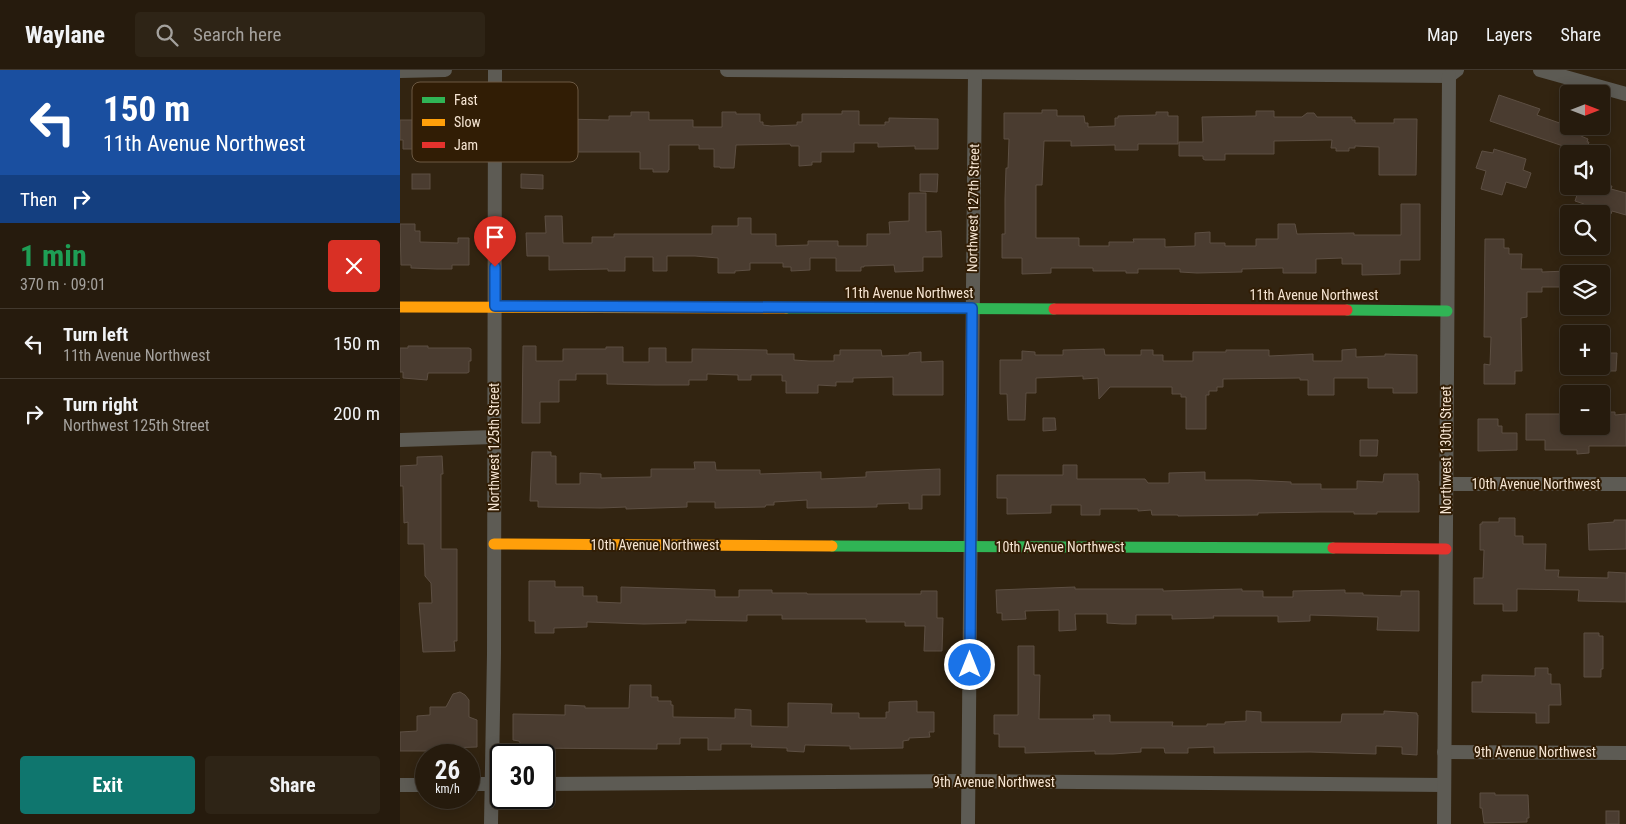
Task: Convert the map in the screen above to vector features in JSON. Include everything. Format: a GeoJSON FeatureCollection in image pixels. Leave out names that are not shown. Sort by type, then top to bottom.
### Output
{"type":"FeatureCollection","features":[{"type":"Feature","properties":{"kind":"street"},"geometry":{"type":"LineString","coordinates":[[400,71],[445,70]]}},
{"type":"Feature","properties":{"kind":"street"},"geometry":{"type":"LineString","coordinates":[[727,70],[1453,73]]}},
{"type":"Feature","properties":{"kind":"street"},"geometry":{"type":"LineString","coordinates":[[1540,70],[1626,94]]}},
{"type":"Feature","properties":{"kind":"street","name":"Northwest 127th Street"},"geometry":{"type":"LineString","coordinates":[[968,824],[975,72]]}},
{"type":"Feature","properties":{"kind":"street","name":"Northwest 130th Street"},"geometry":{"type":"LineString","coordinates":[[1444,824],[1447,311],[1453,73]]}},
{"type":"Feature","properties":{"kind":"street","name":"Northwest 125th Street"},"geometry":{"type":"LineString","coordinates":[[495,162],[495,744]]}},
{"type":"Feature","properties":{"kind":"street","name":"11th Avenue Northwest"},"geometry":{"type":"LineString","coordinates":[[400,307],[1447,311]]}},
{"type":"Feature","properties":{"kind":"street"},"geometry":{"type":"LineString","coordinates":[[400,440],[494,437]]}},
{"type":"Feature","properties":{"kind":"street","name":"10th Avenue Northwest"},"geometry":{"type":"LineString","coordinates":[[1446,484],[1626,484]]}},
{"type":"Feature","properties":{"kind":"street","name":"10th Avenue Northwest"},"geometry":{"type":"LineString","coordinates":[[494,544],[1446,549]]}},
{"type":"Feature","properties":{"kind":"street","name":"9th Avenue Northwest"},"geometry":{"type":"LineString","coordinates":[[1444,752],[1626,753]]}},
{"type":"Feature","properties":{"kind":"street","name":"9th Avenue Northwest"},"geometry":{"type":"LineString","coordinates":[[555,784],[968,781],[1444,785]]}},
{"type":"Feature","properties":{"kind":"street"},"geometry":{"type":"LineString","coordinates":[[400,785],[415,785]]}},
{"type":"Feature","properties":{"kind":"street","name":"Northwest 125th Street"},"geometry":{"type":"LineString","coordinates":[[491,824],[493,809]]}},
{"type":"Feature","properties":{"kind":"building"},"geometry":{"type":"Polygon","coordinates":[[[1499,95],[1540,109],[1537,115],[1560,123],[1560,135],[1581,135],[1588,139],[1587,142],[1589,142],[1588,145],[1560,145],[1490,121],[1499,95]]]}},
{"type":"Feature","properties":{"kind":"building"},"geometry":{"type":"Polygon","coordinates":[[[1042,110],[1057,110],[1057,116],[1084,116],[1088,127],[1115,126],[1115,118],[1118,118],[1118,116],[1156,115],[1156,112],[1168,112],[1168,116],[1178,116],[1178,144],[1138,144],[1138,150],[1115,150],[1115,145],[1071,146],[1071,141],[1044,141],[1042,185],[1036,185],[1036,238],[1079,238],[1079,246],[1109,246],[1109,242],[1134,242],[1133,239],[1165,239],[1165,247],[1195,246],[1195,233],[1210,232],[1210,243],[1225,243],[1225,246],[1256,246],[1256,239],[1278,239],[1278,224],[1295,224],[1297,234],[1354,233],[1354,235],[1401,235],[1401,204],[1420,204],[1420,260],[1400,260],[1400,274],[1362,275],[1362,264],[1342,264],[1342,258],[1316,259],[1316,273],[1283,273],[1283,268],[1242,269],[1242,272],[1197,273],[1180,272],[1180,269],[1138,269],[1138,273],[1126,273],[1126,271],[1093,271],[1093,268],[1051,268],[1051,273],[1022,274],[1022,258],[1002,258],[1002,234],[1005,234],[1006,168],[1008,168],[1009,139],[1004,139],[1004,113],[1042,113],[1042,110]]]}},
{"type":"Feature","properties":{"kind":"building"},"geometry":{"type":"Polygon","coordinates":[[[842,111],[859,111],[859,125],[885,125],[885,122],[889,122],[889,118],[938,119],[938,149],[915,149],[915,146],[878,147],[878,143],[854,143],[854,152],[821,152],[821,162],[812,162],[812,165],[799,166],[799,146],[791,146],[790,144],[736,145],[734,168],[714,167],[714,149],[699,149],[699,145],[669,145],[668,172],[653,172],[653,169],[640,169],[640,152],[578,152],[578,119],[609,120],[609,116],[631,116],[631,112],[649,112],[649,120],[693,120],[693,127],[722,127],[722,112],[736,112],[736,114],[760,114],[760,122],[763,122],[763,125],[771,126],[797,125],[797,122],[802,122],[802,114],[842,114],[842,111]]]}},
{"type":"Feature","properties":{"kind":"building"},"geometry":{"type":"Polygon","coordinates":[[[1256,111],[1274,111],[1274,117],[1302,117],[1307,113],[1314,113],[1317,117],[1352,117],[1355,123],[1394,123],[1394,119],[1417,119],[1416,175],[1379,175],[1379,147],[1355,146],[1355,148],[1349,148],[1349,151],[1336,151],[1336,148],[1331,148],[1332,140],[1274,141],[1274,154],[1225,154],[1225,160],[1205,160],[1203,156],[1179,156],[1179,142],[1203,142],[1202,117],[1256,116],[1256,111]]]}},
{"type":"Feature","properties":{"kind":"building"},"geometry":{"type":"Polygon","coordinates":[[[400,120],[412,120],[412,149],[403,149],[403,140],[400,140],[400,120]]]}},
{"type":"Feature","properties":{"kind":"building"},"geometry":{"type":"Polygon","coordinates":[[[1494,149],[1526,159],[1523,170],[1531,173],[1526,188],[1506,182],[1502,195],[1481,189],[1486,171],[1476,168],[1482,151],[1493,153],[1494,149]]]}},
{"type":"Feature","properties":{"kind":"building"},"geometry":{"type":"Polygon","coordinates":[[[412,174],[430,174],[430,189],[412,189],[412,174]]]}},
{"type":"Feature","properties":{"kind":"building"},"geometry":{"type":"Polygon","coordinates":[[[521,174],[543,175],[543,189],[521,188],[521,174]]]}},
{"type":"Feature","properties":{"kind":"building"},"geometry":{"type":"Polygon","coordinates":[[[920,174],[938,174],[937,192],[920,191],[920,174]]]}},
{"type":"Feature","properties":{"kind":"building"},"geometry":{"type":"Polygon","coordinates":[[[1610,186],[1612,186],[1611,189],[1626,193],[1626,215],[1612,211],[1610,214],[1610,205],[1584,205],[1575,201],[1577,195],[1610,195],[1610,186]]]}},
{"type":"Feature","properties":{"kind":"building"},"geometry":{"type":"Polygon","coordinates":[[[909,193],[926,193],[926,232],[941,231],[942,257],[923,257],[923,271],[895,272],[894,265],[864,266],[861,267],[861,271],[836,271],[836,258],[810,258],[810,270],[791,271],[791,267],[783,267],[783,263],[750,263],[750,270],[735,271],[735,273],[718,273],[718,258],[695,256],[667,256],[667,271],[653,271],[653,257],[625,257],[625,271],[608,271],[608,269],[549,270],[549,256],[527,256],[526,233],[546,233],[545,216],[562,216],[563,243],[592,243],[592,237],[614,237],[614,234],[712,234],[712,226],[738,226],[738,218],[751,218],[751,234],[776,234],[776,246],[808,245],[808,241],[838,241],[838,246],[867,246],[867,234],[890,234],[889,222],[909,221],[909,193]]]}},
{"type":"Feature","properties":{"kind":"building"},"geometry":{"type":"Polygon","coordinates":[[[400,224],[415,224],[415,231],[420,231],[420,242],[458,243],[458,238],[469,238],[469,265],[452,265],[452,269],[437,269],[411,268],[411,265],[401,265],[400,224]]]}},
{"type":"Feature","properties":{"kind":"building"},"geometry":{"type":"Polygon","coordinates":[[[1485,239],[1504,239],[1504,248],[1509,248],[1509,254],[1522,254],[1521,269],[1542,269],[1542,272],[1560,271],[1560,287],[1542,287],[1542,292],[1527,292],[1527,317],[1521,318],[1522,371],[1515,371],[1515,384],[1484,384],[1484,364],[1490,365],[1491,337],[1484,337],[1485,239]]]}},
{"type":"Feature","properties":{"kind":"building"},"geometry":{"type":"Polygon","coordinates":[[[408,346],[469,348],[471,349],[471,361],[469,361],[469,372],[428,373],[427,380],[403,378],[403,372],[400,372],[400,348],[408,348],[408,346]]]}},
{"type":"Feature","properties":{"kind":"building"},"geometry":{"type":"Polygon","coordinates":[[[523,346],[536,346],[536,361],[563,361],[563,349],[606,349],[606,347],[623,347],[623,362],[649,362],[649,348],[666,348],[666,362],[692,362],[692,349],[767,350],[767,354],[794,354],[794,360],[809,361],[834,361],[834,355],[840,355],[840,350],[881,350],[882,356],[909,355],[909,353],[921,352],[921,362],[943,361],[943,395],[893,395],[893,377],[853,378],[853,382],[836,382],[836,386],[818,385],[818,393],[786,393],[786,381],[782,381],[782,375],[751,375],[751,380],[738,380],[738,375],[707,374],[707,380],[689,380],[689,385],[655,385],[607,384],[607,374],[576,374],[576,380],[559,380],[559,402],[540,402],[540,423],[522,423],[523,346]]]}},
{"type":"Feature","properties":{"kind":"building"},"geometry":{"type":"Polygon","coordinates":[[[1104,349],[1105,355],[1141,355],[1141,350],[1153,350],[1153,355],[1163,355],[1163,361],[1193,361],[1193,352],[1226,352],[1226,350],[1269,350],[1269,356],[1313,354],[1313,361],[1342,361],[1342,350],[1356,349],[1356,357],[1385,356],[1385,354],[1417,355],[1417,393],[1393,393],[1393,388],[1368,388],[1368,378],[1334,378],[1334,395],[1308,395],[1308,380],[1300,380],[1300,378],[1223,379],[1223,387],[1217,387],[1217,391],[1209,391],[1209,395],[1206,395],[1206,429],[1186,429],[1186,397],[1181,397],[1181,394],[1172,394],[1172,387],[1110,387],[1099,399],[1098,378],[1083,379],[1083,376],[1036,378],[1036,393],[1026,393],[1025,420],[1008,420],[1007,394],[1000,394],[1000,360],[1022,360],[1022,351],[1035,352],[1035,355],[1063,355],[1063,350],[1104,349]]]}},
{"type":"Feature","properties":{"kind":"building"},"geometry":{"type":"Polygon","coordinates":[[[1610,353],[1617,353],[1616,371],[1610,371],[1610,353]]]}},
{"type":"Feature","properties":{"kind":"building"},"geometry":{"type":"Polygon","coordinates":[[[1610,412],[1615,412],[1615,415],[1626,414],[1626,446],[1589,446],[1589,453],[1577,454],[1577,450],[1545,450],[1545,440],[1526,440],[1526,414],[1560,414],[1560,435],[1610,435],[1610,412]]]}},
{"type":"Feature","properties":{"kind":"building"},"geometry":{"type":"Polygon","coordinates":[[[1043,418],[1055,418],[1056,430],[1043,431],[1043,418]]]}},
{"type":"Feature","properties":{"kind":"building"},"geometry":{"type":"Polygon","coordinates":[[[1478,419],[1498,419],[1498,426],[1502,426],[1502,433],[1517,433],[1517,450],[1478,451],[1478,419]]]}},
{"type":"Feature","properties":{"kind":"building"},"geometry":{"type":"Polygon","coordinates":[[[1360,440],[1378,440],[1377,456],[1360,456],[1360,440]]]}},
{"type":"Feature","properties":{"kind":"building"},"geometry":{"type":"Polygon","coordinates":[[[532,452],[551,452],[551,456],[556,456],[556,484],[580,484],[580,473],[601,474],[601,478],[651,477],[651,469],[695,469],[694,462],[715,462],[716,470],[760,470],[760,474],[821,472],[821,479],[866,477],[866,472],[940,469],[940,495],[922,495],[922,509],[909,509],[909,503],[877,504],[877,507],[807,508],[807,500],[774,502],[774,505],[766,505],[765,507],[715,508],[715,502],[687,502],[687,507],[626,509],[626,507],[538,507],[538,501],[530,501],[532,452]]]}},
{"type":"Feature","properties":{"kind":"building"},"geometry":{"type":"Polygon","coordinates":[[[442,456],[441,549],[457,549],[457,641],[454,641],[455,651],[423,652],[419,603],[432,603],[431,583],[425,576],[424,544],[408,544],[408,522],[404,523],[403,486],[400,486],[400,466],[417,465],[417,457],[442,456]]]}},
{"type":"Feature","properties":{"kind":"building"},"geometry":{"type":"Polygon","coordinates":[[[1063,465],[1077,465],[1077,479],[1145,479],[1148,483],[1169,483],[1169,473],[1205,472],[1205,480],[1250,480],[1291,482],[1291,484],[1321,484],[1321,489],[1357,489],[1357,481],[1383,482],[1384,474],[1418,474],[1419,512],[1377,512],[1377,514],[1354,514],[1354,512],[1258,513],[1258,515],[1178,516],[1152,515],[1151,510],[1100,509],[1100,515],[1081,515],[1081,505],[1051,505],[1051,513],[1007,514],[1007,498],[997,498],[997,475],[1063,475],[1063,465]]]}},
{"type":"Feature","properties":{"kind":"building"},"geometry":{"type":"Polygon","coordinates":[[[1499,518],[1515,518],[1515,536],[1523,536],[1523,544],[1546,544],[1545,570],[1559,570],[1558,577],[1608,578],[1608,572],[1626,573],[1626,602],[1578,601],[1579,590],[1517,589],[1517,611],[1503,611],[1503,604],[1474,604],[1474,578],[1483,578],[1484,550],[1480,550],[1480,524],[1482,522],[1499,522],[1499,518]]]}},
{"type":"Feature","properties":{"kind":"building"},"geometry":{"type":"Polygon","coordinates":[[[1614,520],[1626,520],[1626,549],[1589,550],[1588,524],[1614,522],[1614,520]]]}},
{"type":"Feature","properties":{"kind":"building"},"geometry":{"type":"Polygon","coordinates":[[[529,581],[555,581],[555,587],[583,587],[583,596],[597,596],[597,602],[621,603],[621,587],[715,590],[715,597],[739,597],[739,590],[772,590],[772,593],[807,594],[921,594],[921,591],[937,591],[937,618],[943,618],[942,651],[924,651],[925,626],[905,626],[905,622],[866,622],[866,619],[782,619],[782,615],[747,615],[747,621],[686,620],[686,623],[644,624],[587,622],[587,627],[554,628],[554,633],[535,633],[535,621],[529,621],[529,581]]]}},
{"type":"Feature","properties":{"kind":"building"},"geometry":{"type":"Polygon","coordinates":[[[1075,587],[1075,589],[1163,589],[1163,591],[1242,589],[1242,591],[1263,591],[1263,597],[1293,597],[1293,591],[1345,590],[1345,593],[1363,593],[1363,595],[1401,596],[1401,591],[1419,591],[1419,631],[1377,630],[1378,617],[1310,615],[1310,621],[1278,622],[1278,616],[1213,616],[1214,618],[1172,619],[1172,615],[1136,615],[1136,624],[1122,624],[1107,623],[1107,614],[1075,614],[1076,630],[1059,631],[1059,610],[1025,611],[1026,619],[1002,620],[1002,613],[997,613],[996,590],[1075,587]]]}},
{"type":"Feature","properties":{"kind":"building"},"geometry":{"type":"Polygon","coordinates":[[[1584,633],[1599,633],[1599,636],[1603,636],[1603,669],[1601,669],[1601,677],[1584,677],[1584,633]]]}},
{"type":"Feature","properties":{"kind":"building"},"geometry":{"type":"Polygon","coordinates":[[[1018,646],[1034,646],[1034,675],[1040,675],[1039,719],[1094,719],[1093,715],[1110,715],[1110,722],[1173,722],[1172,726],[1207,726],[1207,724],[1246,721],[1246,711],[1261,712],[1261,722],[1341,722],[1342,714],[1384,714],[1384,711],[1417,713],[1417,755],[1402,754],[1402,747],[1376,746],[1376,754],[1310,752],[1214,753],[1214,747],[1188,748],[1188,753],[1165,753],[1164,748],[1141,748],[1141,752],[1113,754],[1095,754],[1095,751],[1025,753],[1025,747],[999,747],[999,734],[994,734],[994,715],[1018,715],[1018,646]]]}},
{"type":"Feature","properties":{"kind":"building"},"geometry":{"type":"Polygon","coordinates":[[[1535,668],[1548,668],[1548,674],[1551,674],[1551,684],[1560,684],[1561,705],[1549,705],[1549,723],[1536,723],[1536,713],[1472,712],[1472,682],[1482,682],[1482,675],[1535,676],[1535,668]]]}},
{"type":"Feature","properties":{"kind":"building"},"geometry":{"type":"Polygon","coordinates":[[[630,685],[651,685],[651,697],[658,697],[658,701],[671,701],[673,717],[735,718],[735,709],[751,710],[751,726],[788,727],[788,703],[832,704],[831,713],[859,713],[859,718],[886,718],[886,712],[889,712],[889,702],[917,701],[917,712],[934,712],[934,732],[929,732],[930,737],[909,738],[909,740],[903,741],[903,748],[850,749],[850,746],[805,745],[804,752],[787,751],[787,748],[751,747],[752,744],[721,744],[721,750],[708,750],[708,738],[680,738],[680,744],[657,744],[657,749],[555,748],[555,744],[521,744],[519,741],[513,740],[513,714],[565,715],[565,705],[585,706],[585,708],[629,708],[630,685]]]}},
{"type":"Feature","properties":{"kind":"building"},"geometry":{"type":"Polygon","coordinates":[[[460,692],[469,700],[469,717],[477,720],[477,744],[415,744],[415,751],[400,751],[400,732],[417,731],[417,716],[430,715],[430,707],[446,707],[453,694],[460,692]]]}},
{"type":"Feature","properties":{"kind":"building"},"geometry":{"type":"Polygon","coordinates":[[[1480,793],[1528,795],[1529,818],[1527,818],[1527,822],[1484,823],[1482,808],[1480,808],[1480,793]]]}},
{"type":"Feature","properties":{"kind":"building"},"geometry":{"type":"Polygon","coordinates":[[[1606,811],[1619,811],[1619,824],[1606,824],[1606,811]]]}},
{"type":"Feature","properties":{"kind":"traffic: fast"},"geometry":{"type":"LineString","coordinates":[[786,308],[1054,309]]}},
{"type":"Feature","properties":{"kind":"traffic: fast"},"geometry":{"type":"LineString","coordinates":[[1347,310],[1447,311]]}},
{"type":"Feature","properties":{"kind":"traffic: fast"},"geometry":{"type":"LineString","coordinates":[[832,546],[1333,548]]}},
{"type":"Feature","properties":{"kind":"traffic: slow"},"geometry":{"type":"LineString","coordinates":[[400,307],[786,308]]}},
{"type":"Feature","properties":{"kind":"traffic: slow"},"geometry":{"type":"LineString","coordinates":[[494,544],[832,546]]}},
{"type":"Feature","properties":{"kind":"traffic: jam"},"geometry":{"type":"LineString","coordinates":[[1054,309],[1347,310]]}},
{"type":"Feature","properties":{"kind":"traffic: jam"},"geometry":{"type":"LineString","coordinates":[[1333,548],[1446,549]]}},
{"type":"Feature","properties":{"kind":"route"},"geometry":{"type":"LineString","coordinates":[[495,267],[495,306],[972,308],[970,665]]}}]}
